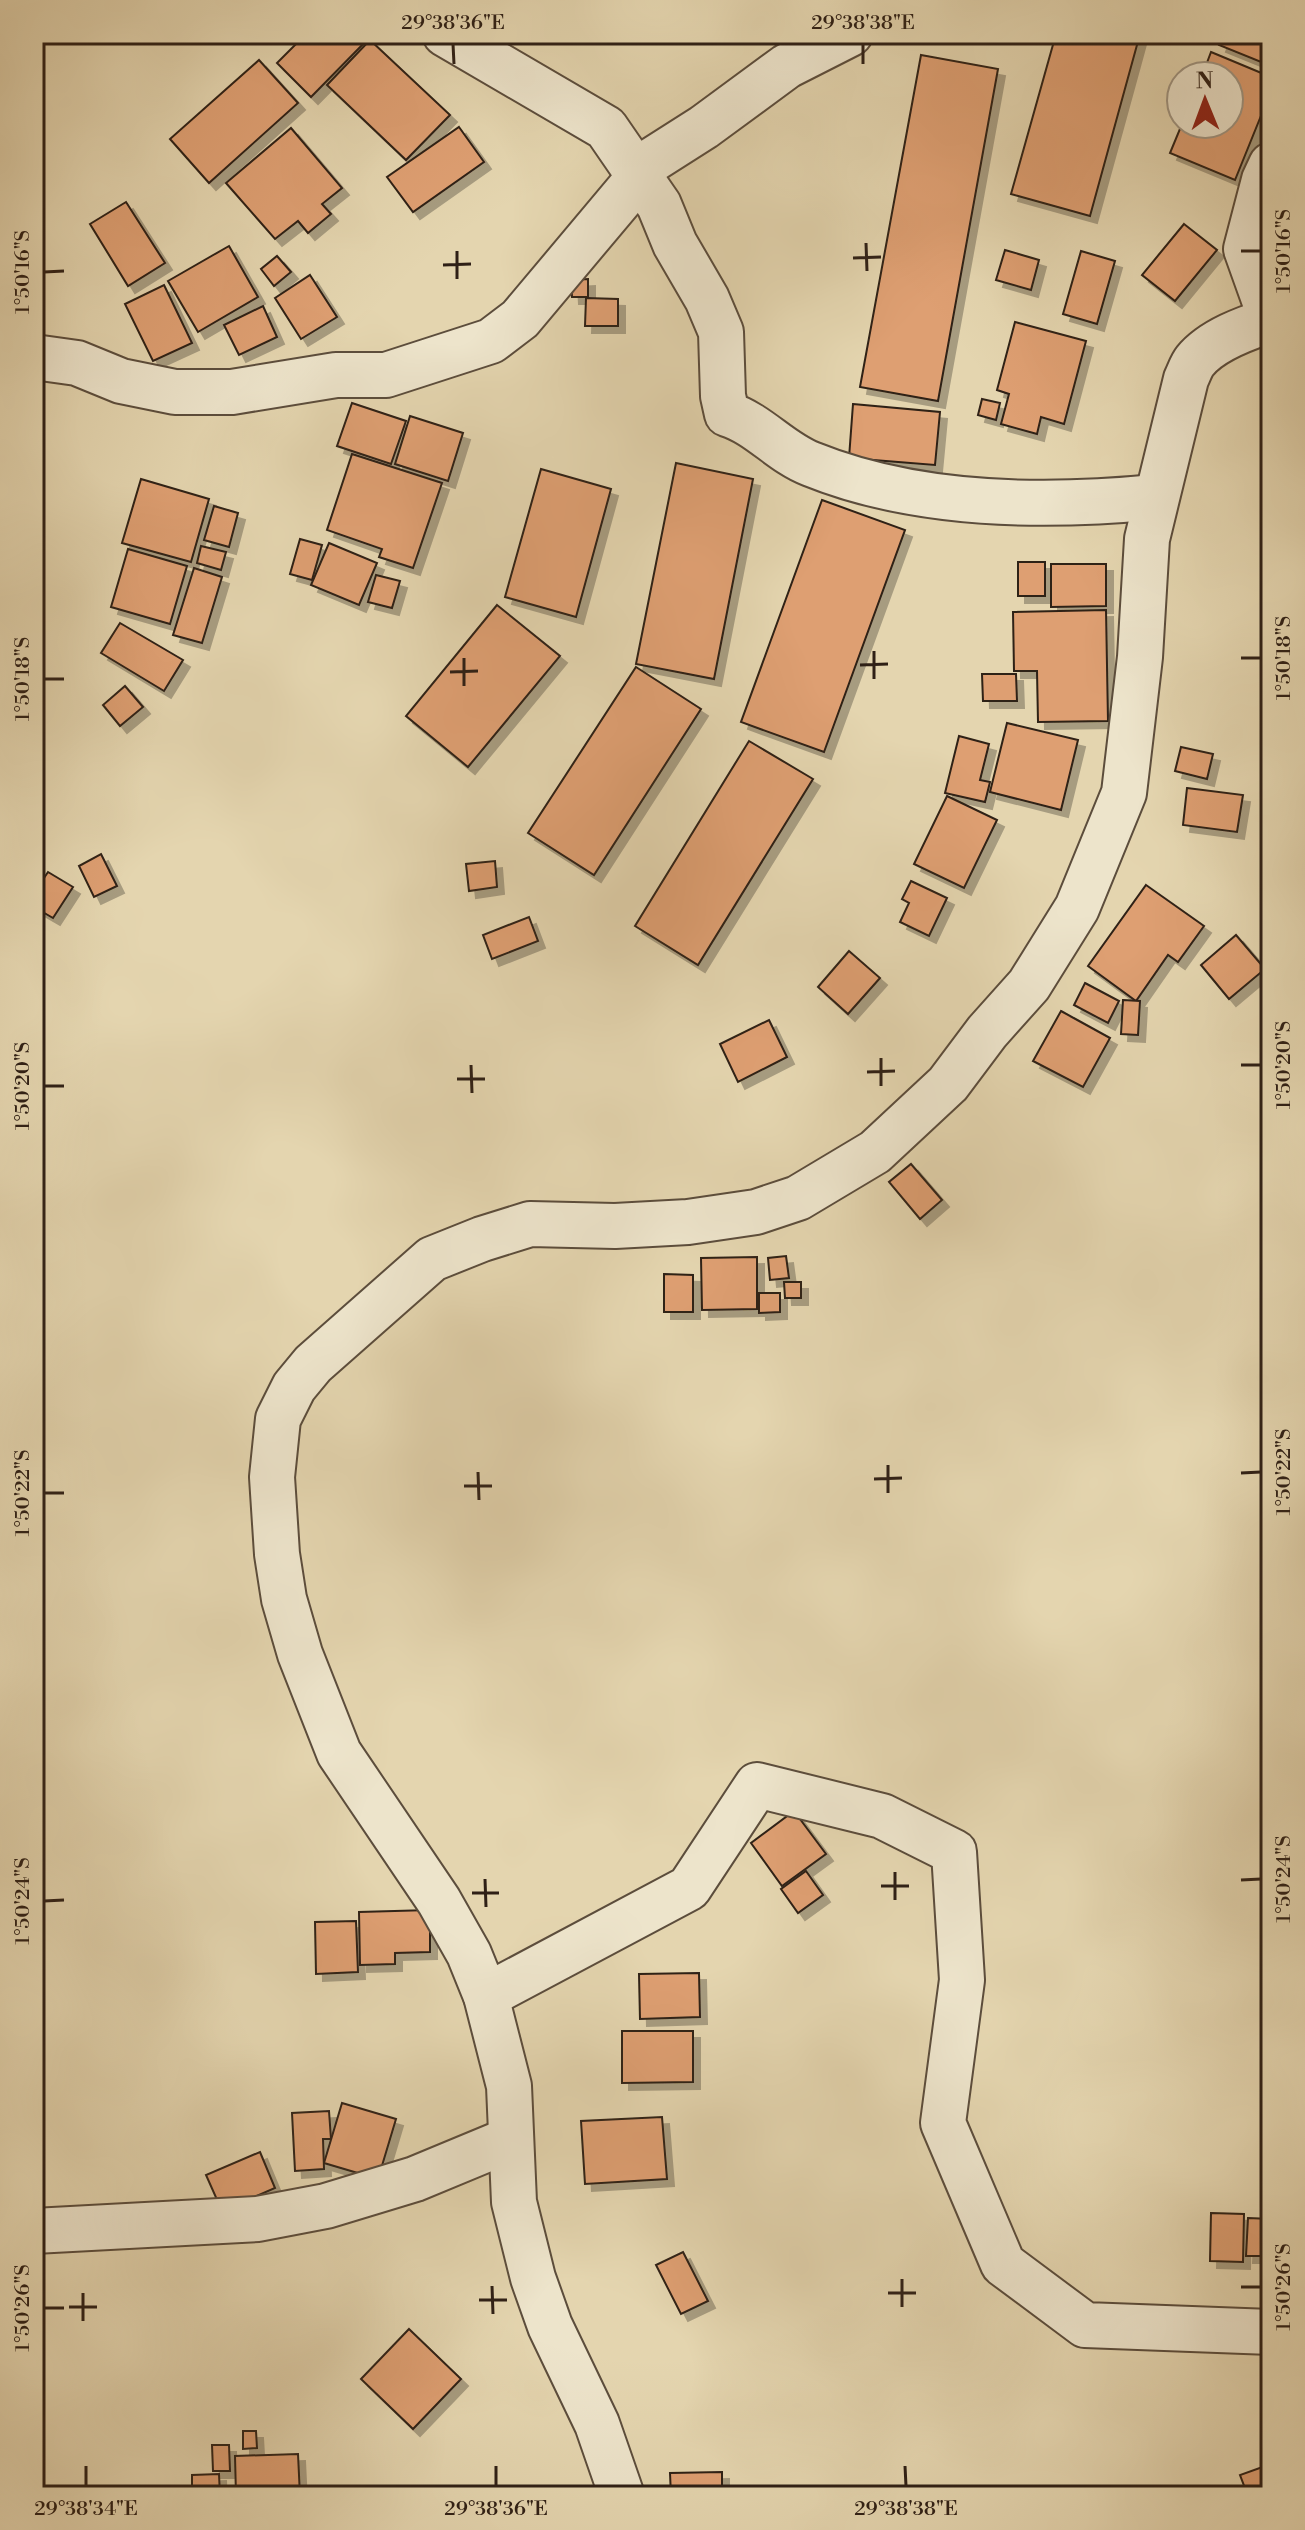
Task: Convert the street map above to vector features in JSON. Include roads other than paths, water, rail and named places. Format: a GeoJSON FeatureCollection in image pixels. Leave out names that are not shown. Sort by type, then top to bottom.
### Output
{"type":"FeatureCollection","features":[{"type":"Feature","properties":{"kind":"street"},"geometry":{"type":"LineString","coordinates":[[445,34],[606,128],[659,205],[675,244],[707,299],[721,332],[723,396],[727,414],[746,420],[808,463],[898,492],[1019,502],[1156,497]]}},
{"type":"Feature","properties":{"kind":"street"},"geometry":{"type":"LineString","coordinates":[[34,357],[77,363],[121,381],[175,392],[232,392],[336,375],[386,375],[491,341],[520,319],[649,162],[704,127],[787,66],[850,34]]}},
{"type":"Feature","properties":{"kind":"street"},"geometry":{"type":"LineString","coordinates":[[622,2496],[597,2424],[550,2326],[533,2278],[514,2202],[509,2086],[486,1996],[469,1954],[439,1901],[339,1753],[300,1654],[284,1599],[277,1554],[272,1477],[278,1419],[294,1387],[313,1364],[432,1259],[530,1224],[615,1226],[688,1222],[756,1212],[798,1198],[875,1152],[948,1084],[987,1032],[1029,985],[1077,908],[1124,793],[1140,657],[1147,539],[1182,391],[1195,361],[1241,330],[1271,320],[1246,249],[1264,180],[1271,165]]}},
{"type":"Feature","properties":{"kind":"street"},"geometry":{"type":"LineString","coordinates":[[486,1996],[689,1888],[757,1785],[882,1816],[954,1852],[962,1980],[943,2123],[1003,2264],[1085,2325],[1271,2332]]}},
{"type":"Feature","properties":{"kind":"street"},"geometry":{"type":"LineString","coordinates":[[34,2231],[258,2219],[326,2206],[415,2179],[509,2140]]}}]}
